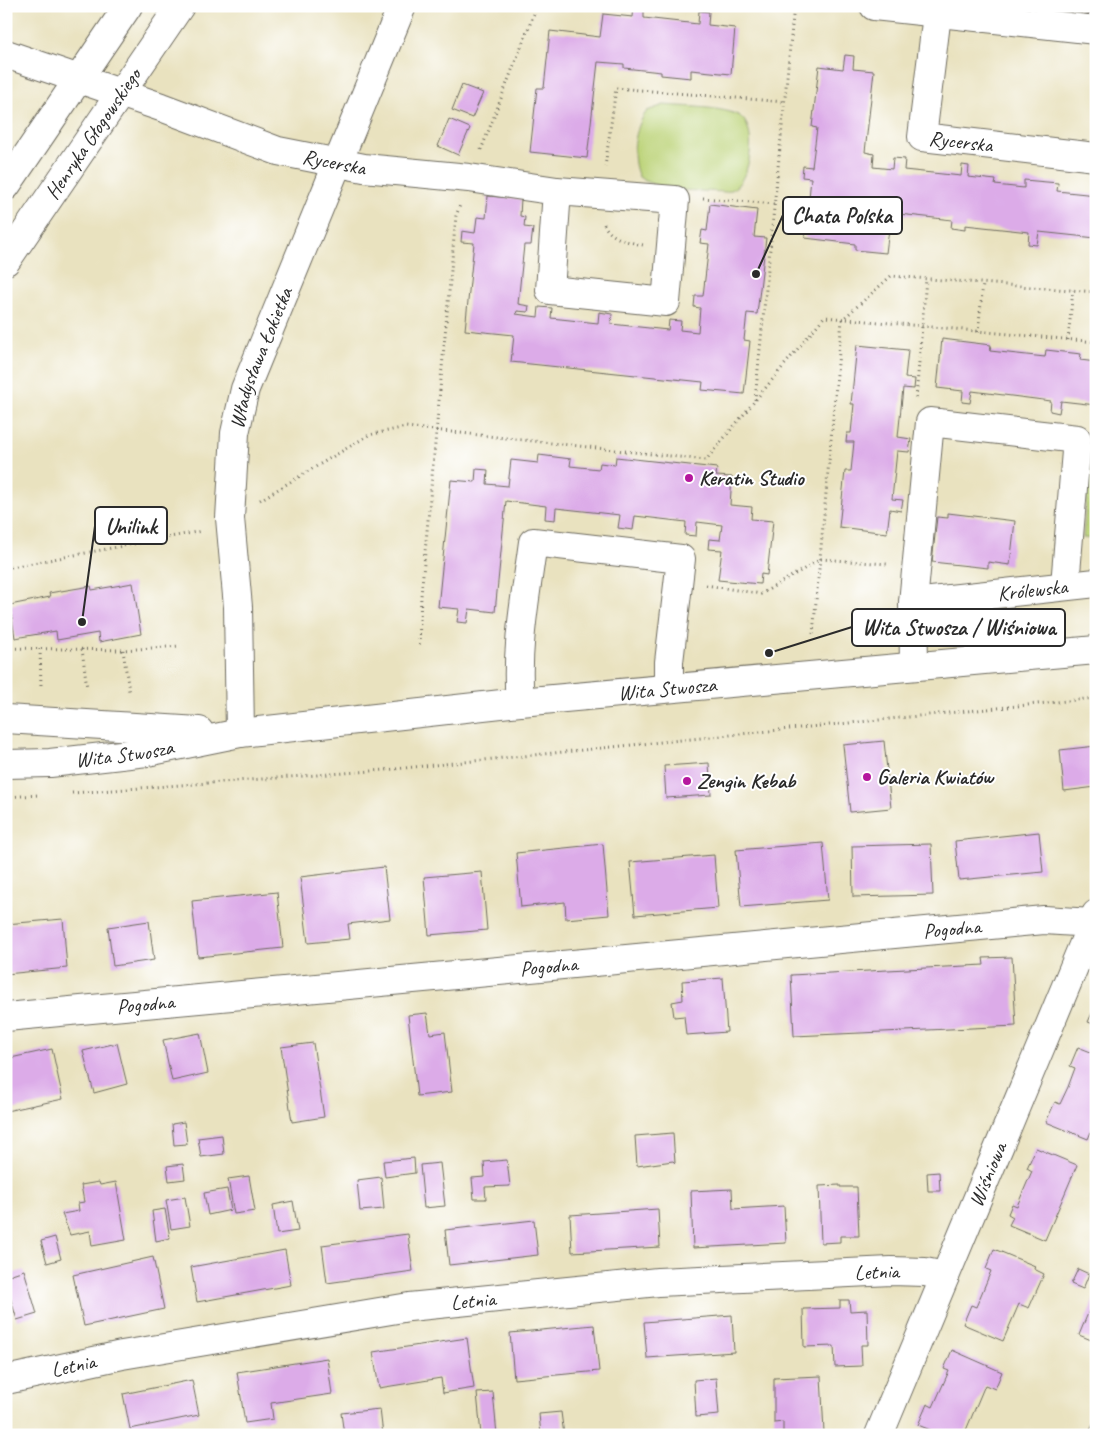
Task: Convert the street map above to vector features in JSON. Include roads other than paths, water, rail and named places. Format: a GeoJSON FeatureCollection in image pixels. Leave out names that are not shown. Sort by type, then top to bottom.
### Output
{"type":"FeatureCollection","features":[{"type":"Feature","properties":{"kind":"street","name":"Henryka Głogowskiego"},"geometry":{"type":"LineString","coordinates":[[6,186],[79,81],[128,6]]}},
{"type":"Feature","properties":{"kind":"street","name":"Henryka Głogowskiego"},"geometry":{"type":"LineString","coordinates":[[6,261],[180,6]]}},
{"type":"Feature","properties":{"kind":"street","name":"Władysława Łokietka"},"geometry":{"type":"LineString","coordinates":[[240,733],[238,607],[230,518],[235,433],[245,389],[402,6]]}},
{"type":"Feature","properties":{"kind":"street"},"geometry":{"type":"LineString","coordinates":[[874,6],[937,9],[1096,30]]}},
{"type":"Feature","properties":{"kind":"street","name":"Rycerska"},"geometry":{"type":"LineString","coordinates":[[937,9],[922,137],[1096,157]]}},
{"type":"Feature","properties":{"kind":"street","name":"Rycerska"},"geometry":{"type":"LineString","coordinates":[[6,54],[278,151],[336,164],[470,178],[557,191],[675,200],[666,302],[550,290],[557,191]]}},
{"type":"Feature","properties":{"kind":"street"},"geometry":{"type":"LineString","coordinates":[[914,665],[913,603],[930,422],[1077,439],[1066,585]]}},
{"type":"Feature","properties":{"kind":"street"},"geometry":{"type":"LineString","coordinates":[[520,702],[518,675],[519,646],[532,542],[681,559],[669,662],[670,687]]}},
{"type":"Feature","properties":{"kind":"street","name":"Królewska"},"geometry":{"type":"LineString","coordinates":[[913,603],[1096,582]]}},
{"type":"Feature","properties":{"kind":"street","name":"Wita Stwosza"},"geometry":{"type":"LineString","coordinates":[[6,764],[50,763],[146,752],[240,733],[520,702],[1096,650]]}},
{"type":"Feature","properties":{"kind":"street","name":"Wita Stwosza"},"geometry":{"type":"LineString","coordinates":[[6,719],[240,733]]}},
{"type":"Feature","properties":{"kind":"street","name":"Pogodna"},"geometry":{"type":"LineString","coordinates":[[6,1017],[1044,920],[1094,918]]}},
{"type":"Feature","properties":{"kind":"street","name":"Wiśniowa"},"geometry":{"type":"LineString","coordinates":[[879,1435],[1094,918]]}},
{"type":"Feature","properties":{"kind":"street","name":"Letnia"},"geometry":{"type":"LineString","coordinates":[[6,1380],[122,1356],[409,1307],[658,1282],[908,1271],[945,1276]]}},
{"type":"Feature","properties":{"kind":"place","name":"Chata Polska"},"geometry":{"type":"Point","coordinates":[756,274]}},
{"type":"Feature","properties":{"kind":"place","name":"Keratin Studio"},"geometry":{"type":"Point","coordinates":[689,478]}},
{"type":"Feature","properties":{"kind":"place","name":"Unilink"},"geometry":{"type":"Point","coordinates":[82,622]}},
{"type":"Feature","properties":{"kind":"place","name":"Wita Stwosza / Wiśniowa"},"geometry":{"type":"Point","coordinates":[769,653]}},
{"type":"Feature","properties":{"kind":"place","name":"Galeria Kwiatów"},"geometry":{"type":"Point","coordinates":[867,777]}},
{"type":"Feature","properties":{"kind":"place","name":"Zengin Kebab"},"geometry":{"type":"Point","coordinates":[687,781]}}]}
